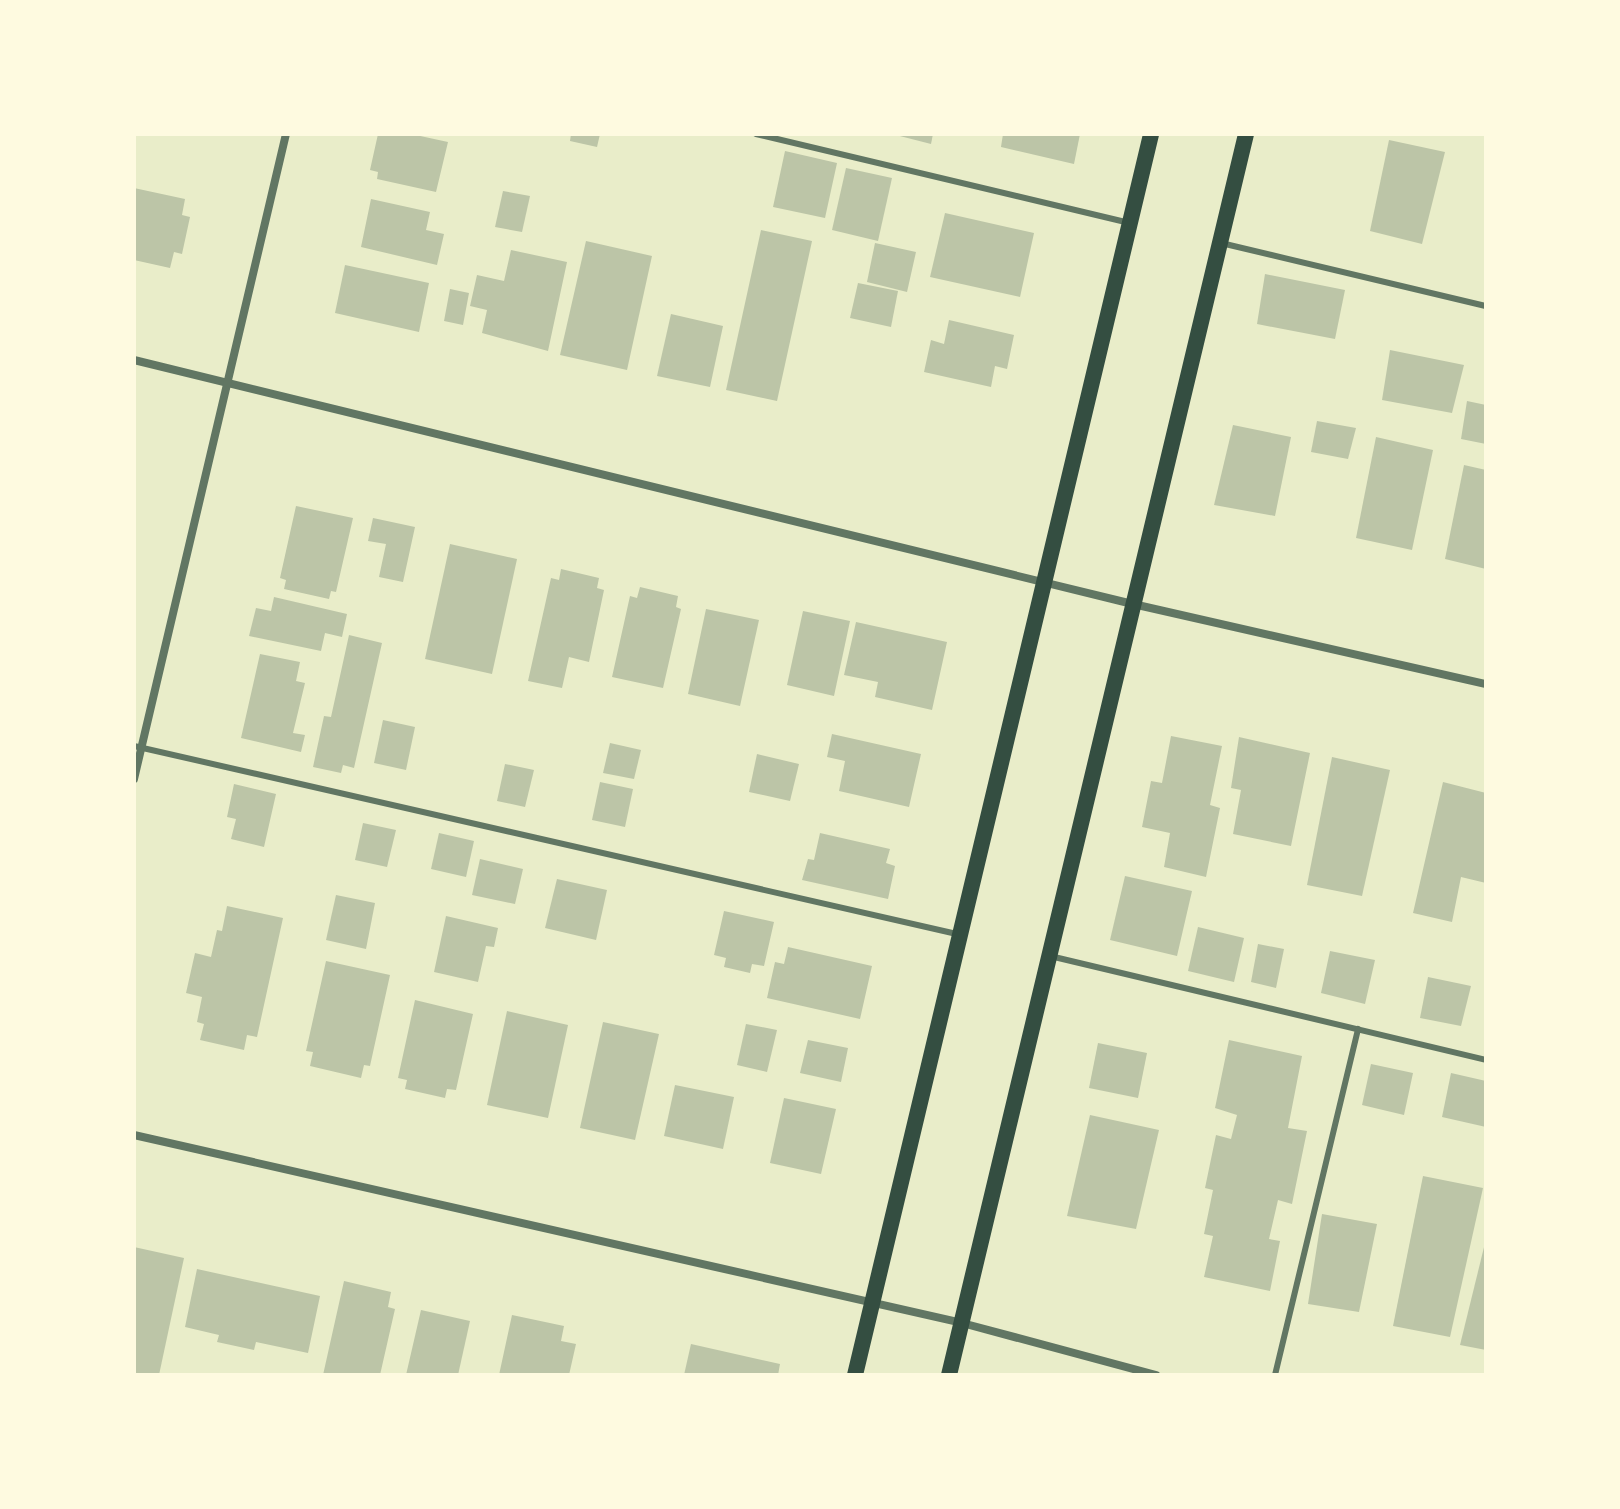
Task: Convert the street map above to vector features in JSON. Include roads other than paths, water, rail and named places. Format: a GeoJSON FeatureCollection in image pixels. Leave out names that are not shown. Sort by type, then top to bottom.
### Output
{"type":"FeatureCollection","features":[{"type":"Feature","properties":{"kind":"main road"},"geometry":{"type":"LineString","coordinates":[[855,1375],[1151,134]]}},
{"type":"Feature","properties":{"kind":"main road"},"geometry":{"type":"LineString","coordinates":[[949,1375],[1246,134]]}},
{"type":"Feature","properties":{"kind":"street"},"geometry":{"type":"LineString","coordinates":[[134,779],[138,747],[286,134]]}},
{"type":"Feature","properties":{"kind":"street"},"geometry":{"type":"LineString","coordinates":[[134,360],[1133,604],[1486,684]]}},
{"type":"Feature","properties":{"kind":"street"},"geometry":{"type":"LineString","coordinates":[[134,1135],[962,1323],[1156,1375]]}},
{"type":"Feature","properties":{"kind":"lane"},"geometry":{"type":"LineString","coordinates":[[756,134],[1129,223]]}},
{"type":"Feature","properties":{"kind":"lane"},"geometry":{"type":"LineString","coordinates":[[1220,243],[1486,306]]}},
{"type":"Feature","properties":{"kind":"lane"},"geometry":{"type":"LineString","coordinates":[[138,747],[960,935]]}},
{"type":"Feature","properties":{"kind":"lane"},"geometry":{"type":"LineString","coordinates":[[1050,956],[1486,1060]]}},
{"type":"Feature","properties":{"kind":"lane"},"geometry":{"type":"LineString","coordinates":[[1275,1375],[1358,1029]]}}]}
